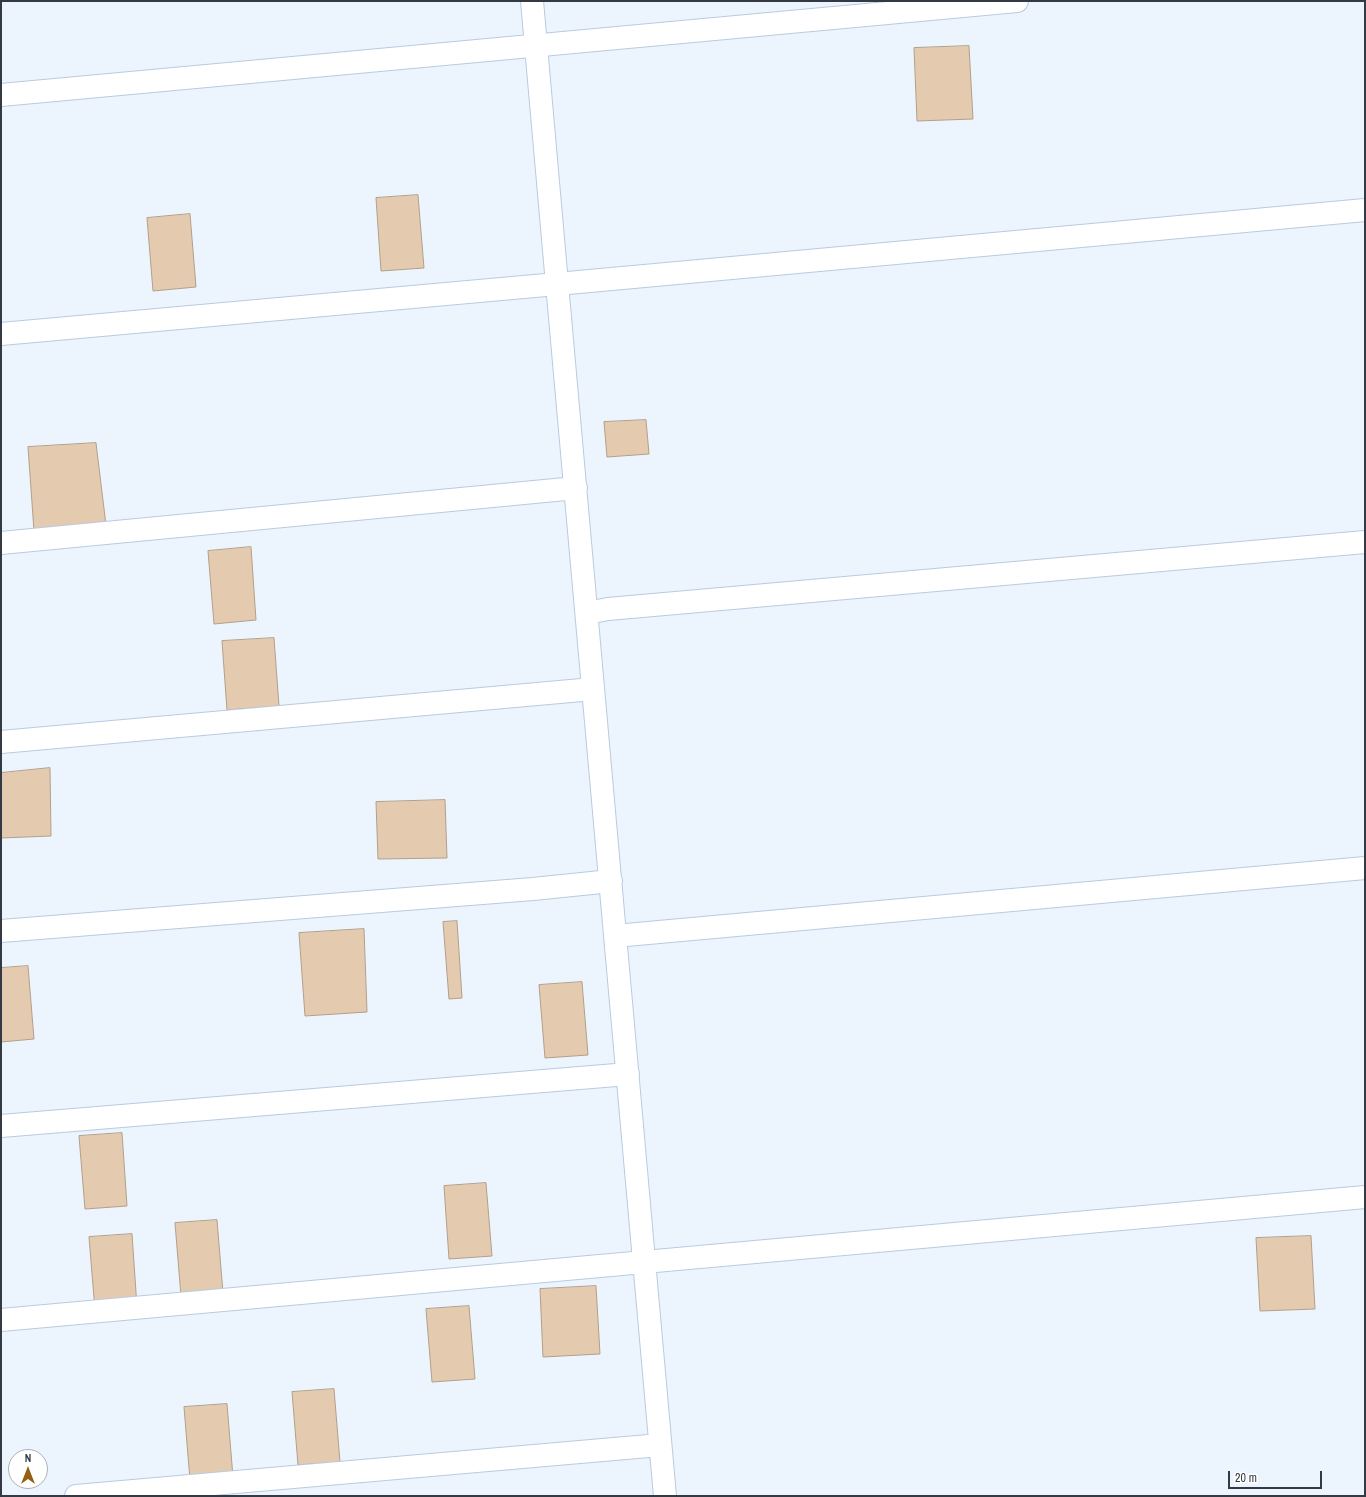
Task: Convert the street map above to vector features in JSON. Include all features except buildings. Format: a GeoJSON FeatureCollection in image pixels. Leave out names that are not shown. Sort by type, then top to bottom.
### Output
{"type":"FeatureCollection","features":[{"type":"Feature","properties":{"kind":"street"},"geometry":{"type":"LineString","coordinates":[[532,1],[665,1496]]}},
{"type":"Feature","properties":{"kind":"street"},"geometry":{"type":"LineString","coordinates":[[1,95],[1017,1]]}},
{"type":"Feature","properties":{"kind":"street"},"geometry":{"type":"LineString","coordinates":[[1,334],[1365,210]]}},
{"type":"Feature","properties":{"kind":"street"},"geometry":{"type":"LineString","coordinates":[[1,543],[576,488]]}},
{"type":"Feature","properties":{"kind":"street"},"geometry":{"type":"LineString","coordinates":[[587,613],[608,609],[1365,542]]}},
{"type":"Feature","properties":{"kind":"street"},"geometry":{"type":"LineString","coordinates":[[1,742],[593,689]]}},
{"type":"Feature","properties":{"kind":"street"},"geometry":{"type":"LineString","coordinates":[[615,936],[1365,868]]}},
{"type":"Feature","properties":{"kind":"street"},"geometry":{"type":"LineString","coordinates":[[1,931],[533,889],[611,881]]}},
{"type":"Feature","properties":{"kind":"street"},"geometry":{"type":"LineString","coordinates":[[1,1126],[628,1074]]}},
{"type":"Feature","properties":{"kind":"street"},"geometry":{"type":"LineString","coordinates":[[1,1320],[1365,1197]]}},
{"type":"Feature","properties":{"kind":"street"},"geometry":{"type":"LineString","coordinates":[[76,1496],[660,1445]]}}]}
